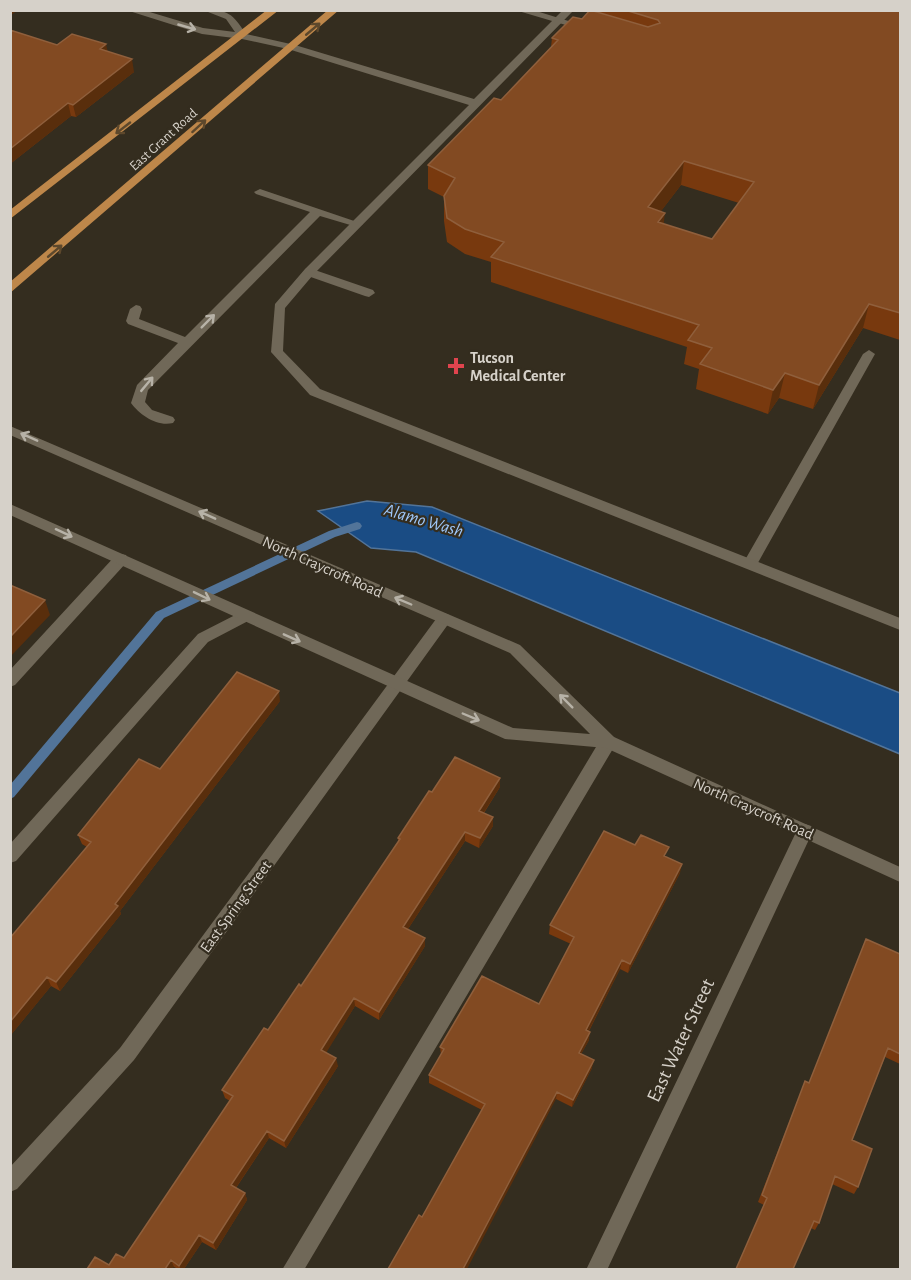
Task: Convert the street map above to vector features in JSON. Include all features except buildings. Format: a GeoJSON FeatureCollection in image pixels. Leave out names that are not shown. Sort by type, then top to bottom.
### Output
{"type":"FeatureCollection","features":[{"type":"Feature","properties":{"kind":"main road","name":"East Grant Road"},"geometry":{"type":"LineString","coordinates":[[10,216],[274,10]]}},
{"type":"Feature","properties":{"kind":"main road","name":"East Grant Road"},"geometry":{"type":"LineString","coordinates":[[10,289],[334,10]]}},
{"type":"Feature","properties":{"kind":"street"},"geometry":{"type":"LineString","coordinates":[[131,10],[202,31],[242,36],[291,47],[478,104]]}},
{"type":"Feature","properties":{"kind":"street"},"geometry":{"type":"LineString","coordinates":[[208,10],[230,17],[242,36]]}},
{"type":"Feature","properties":{"kind":"street"},"geometry":{"type":"LineString","coordinates":[[520,10],[600,32]]}},
{"type":"Feature","properties":{"kind":"street"},"geometry":{"type":"LineString","coordinates":[[569,10],[309,272],[279,307],[277,352],[315,392],[900,624]]}},
{"type":"Feature","properties":{"kind":"street"},"geometry":{"type":"LineString","coordinates":[[260,192],[357,224]]}},
{"type":"Feature","properties":{"kind":"street"},"geometry":{"type":"LineString","coordinates":[[168,420],[147,413],[138,404],[141,388],[318,211]]}},
{"type":"Feature","properties":{"kind":"street"},"geometry":{"type":"LineString","coordinates":[[309,272],[369,292]]}},
{"type":"Feature","properties":{"kind":"street"},"geometry":{"type":"LineString","coordinates":[[136,309],[132,321],[187,342]]}},
{"type":"Feature","properties":{"kind":"street"},"geometry":{"type":"LineString","coordinates":[[750,564],[869,354]]}},
{"type":"Feature","properties":{"kind":"street","name":"North Craycroft Road"},"geometry":{"type":"LineString","coordinates":[[10,430],[515,649],[608,742]]}},
{"type":"Feature","properties":{"kind":"street","name":"North Craycroft Road"},"geometry":{"type":"LineString","coordinates":[[10,509],[396,685],[511,734],[608,742],[900,875]]}},
{"type":"Feature","properties":{"kind":"street"},"geometry":{"type":"LineString","coordinates":[[10,681],[120,559]]}},
{"type":"Feature","properties":{"kind":"street"},"geometry":{"type":"LineString","coordinates":[[10,856],[203,638],[242,615]]}},
{"type":"Feature","properties":{"kind":"street","name":"East Spring Street"},"geometry":{"type":"LineString","coordinates":[[10,1182],[127,1054],[444,619]]}},
{"type":"Feature","properties":{"kind":"street"},"geometry":{"type":"LineString","coordinates":[[292,1269],[608,742]]}},
{"type":"Feature","properties":{"kind":"street","name":"East Water Street"},"geometry":{"type":"LineString","coordinates":[[596,1269],[805,831]]}},
{"type":"Feature","properties":{"kind":"water","name":"Alamo Wash"},"geometry":{"type":"Polygon","coordinates":[[[367,501],[432,507],[900,693],[900,754],[416,552],[371,548],[318,511],[367,501]]]}},
{"type":"Feature","properties":{"kind":"waterway","name":"Alamo Wash"},"geometry":{"type":"LineString","coordinates":[[10,794],[160,615],[332,534],[357,526]]}},
{"type":"Feature","properties":{"kind":"place","name":"Tucson Medical Center"},"geometry":{"type":"Point","coordinates":[456,366]}}]}
